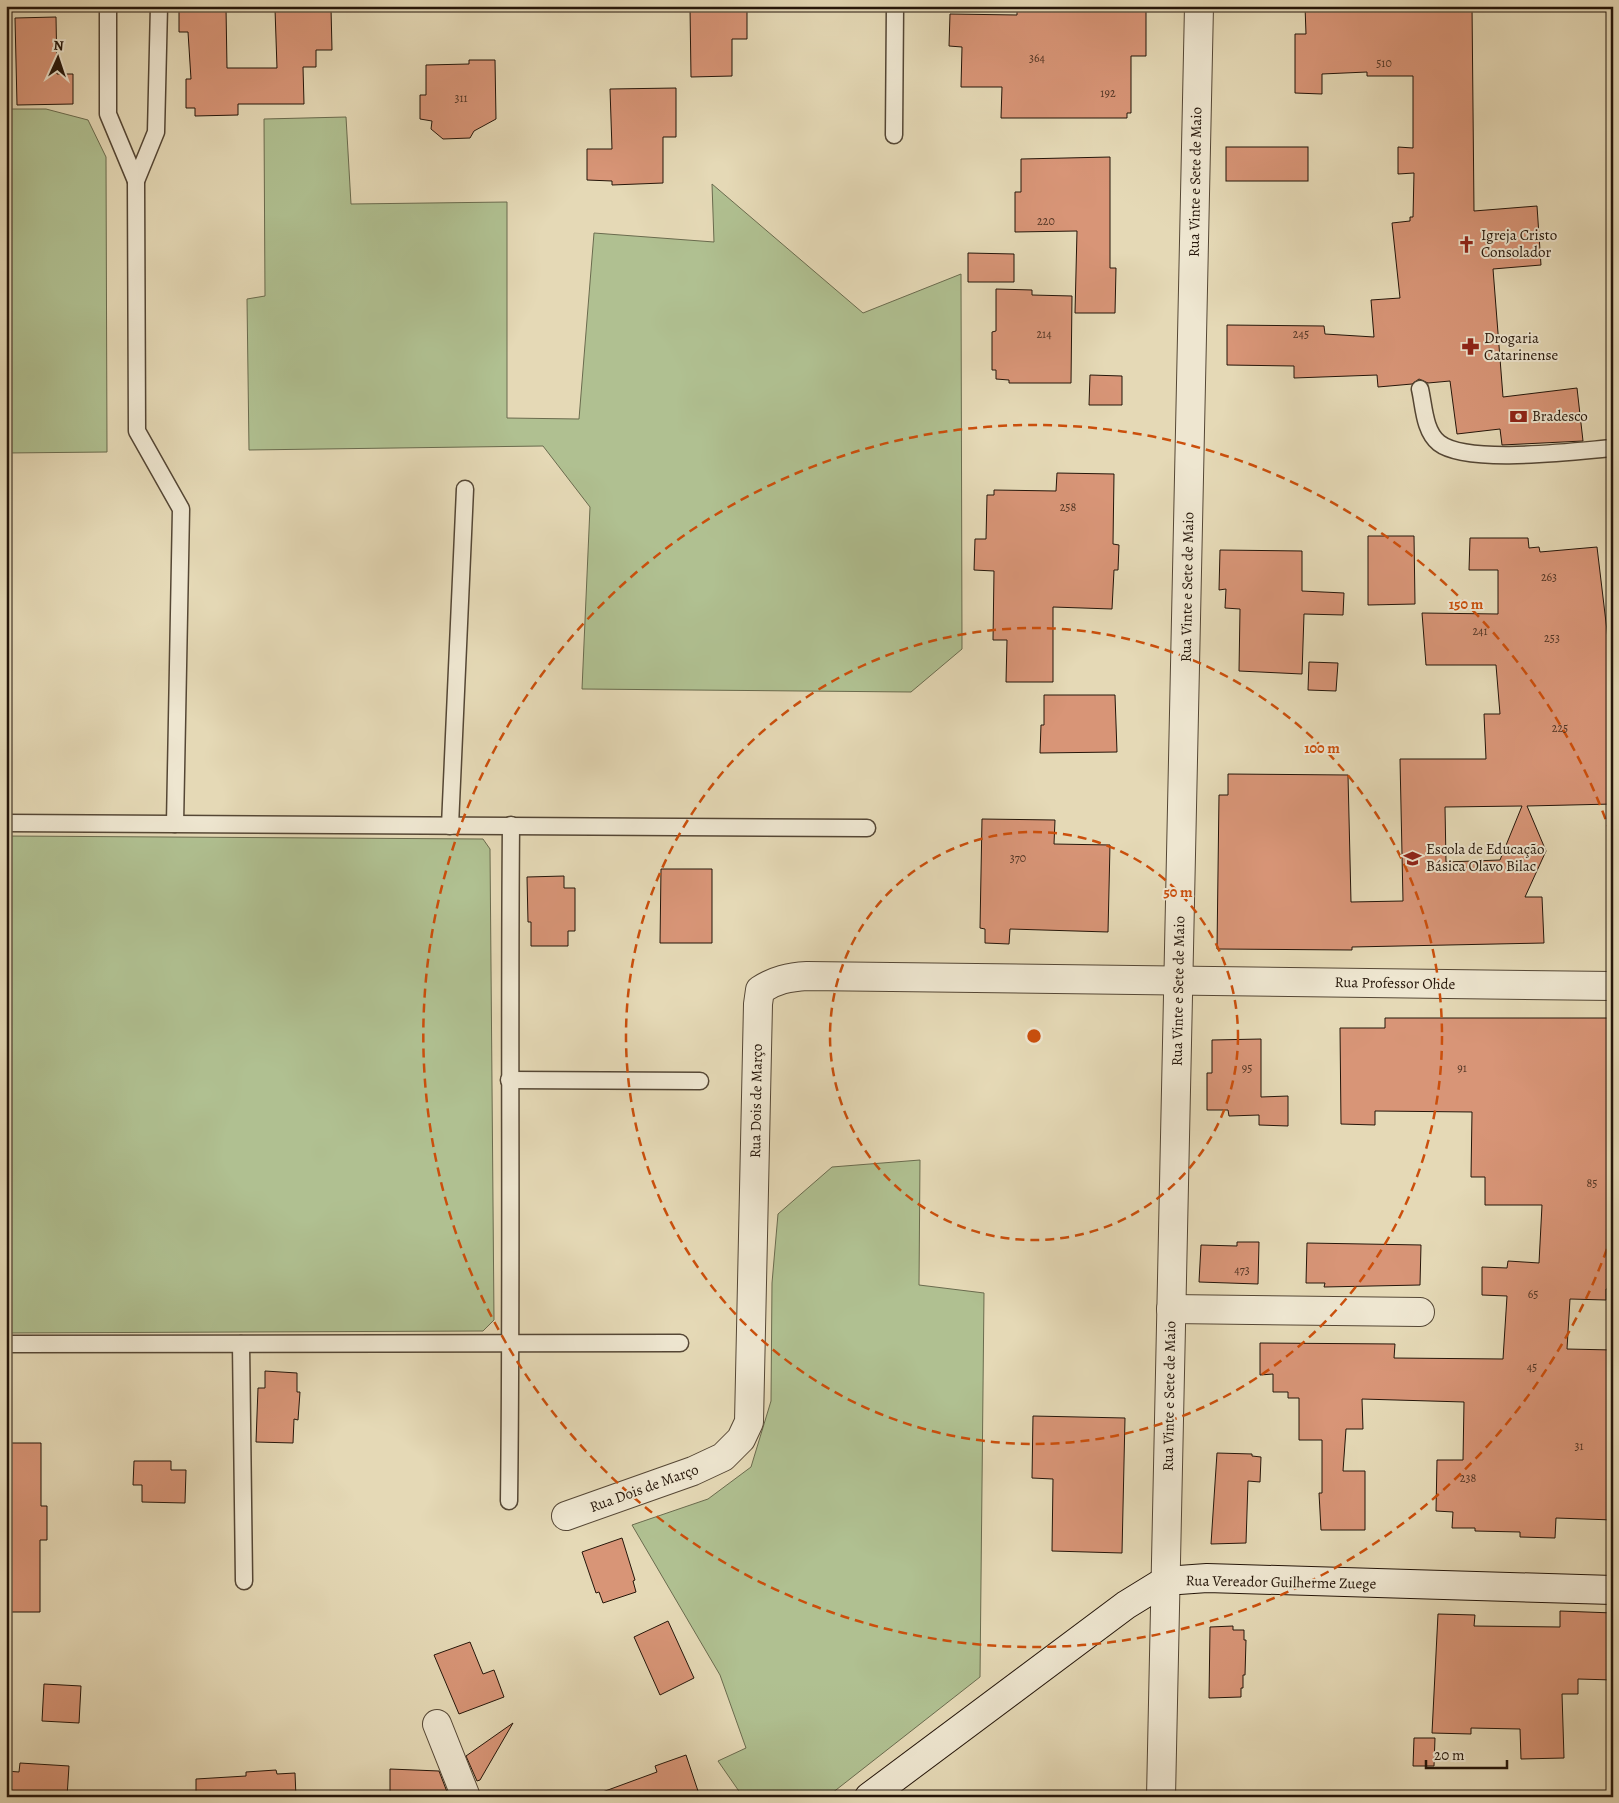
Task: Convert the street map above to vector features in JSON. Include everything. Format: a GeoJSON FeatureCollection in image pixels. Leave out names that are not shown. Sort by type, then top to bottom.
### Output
{"type":"FeatureCollection","features":[{"type":"Feature","properties":{"kind":"street","name":"Rua Vinte e Sete de Maio"},"geometry":{"type":"LineString","coordinates":[[1161,1797],[1199,6]]}},
{"type":"Feature","properties":{"kind":"street","name":"Rua Dois de Março"},"geometry":{"type":"LineString","coordinates":[[566,1516],[694,1471],[723,1457],[741,1439],[749,1422],[758,1004],[760,990],[785,978],[807,976],[1178,981]]}},
{"type":"Feature","properties":{"kind":"street","name":"Rua Professor Ohde"},"geometry":{"type":"LineString","coordinates":[[1178,981],[1613,986]]}},
{"type":"Feature","properties":{"kind":"street"},"geometry":{"type":"LineString","coordinates":[[1171,1309],[1420,1312]]}},
{"type":"Feature","properties":{"kind":"street","name":"Rua Vereador Guilherme Zuege"},"geometry":{"type":"LineString","coordinates":[[869,1797],[1126,1605],[1165,1581],[1207,1578],[1613,1590]]}},
{"type":"Feature","properties":{"kind":"street"},"geometry":{"type":"LineString","coordinates":[[437,1724],[466,1797]]}},
{"type":"Feature","properties":{"kind":"lane"},"geometry":{"type":"LineString","coordinates":[[108,6],[108,114],[136,182]]}},
{"type":"Feature","properties":{"kind":"lane"},"geometry":{"type":"LineString","coordinates":[[159,6],[156,132],[136,182],[137,431],[181,509],[175,824]]}},
{"type":"Feature","properties":{"kind":"lane"},"geometry":{"type":"LineString","coordinates":[[894,135],[895,6]]}},
{"type":"Feature","properties":{"kind":"lane"},"geometry":{"type":"LineString","coordinates":[[1420,389],[1428,429],[1438,442],[1454,450],[1500,455],[1613,448]]}},
{"type":"Feature","properties":{"kind":"lane"},"geometry":{"type":"LineString","coordinates":[[450,826],[465,489]]}},
{"type":"Feature","properties":{"kind":"lane"},"geometry":{"type":"LineString","coordinates":[[6,823],[867,828]]}},
{"type":"Feature","properties":{"kind":"lane"},"geometry":{"type":"LineString","coordinates":[[509,1501],[511,1344],[509,1080],[511,825]]}},
{"type":"Feature","properties":{"kind":"lane"},"geometry":{"type":"LineString","coordinates":[[509,1080],[700,1081]]}},
{"type":"Feature","properties":{"kind":"lane"},"geometry":{"type":"LineString","coordinates":[[6,1344],[680,1343]]}},
{"type":"Feature","properties":{"kind":"lane"},"geometry":{"type":"LineString","coordinates":[[241,1344],[244,1581]]}},
{"type":"Feature","properties":{"kind":"green space"},"geometry":{"type":"Polygon","coordinates":[[[6,109],[46,109],[88,120],[106,157],[107,452],[6,453],[6,109]]]}},
{"type":"Feature","properties":{"kind":"green space"},"geometry":{"type":"Polygon","coordinates":[[[346,117],[351,204],[507,202],[507,418],[579,419],[594,233],[714,242],[712,184],[863,313],[961,274],[962,649],[911,692],[582,689],[590,507],[543,446],[249,450],[247,299],[265,296],[264,119],[346,117]]]}},
{"type":"Feature","properties":{"kind":"green space"},"geometry":{"type":"Polygon","coordinates":[[[6,836],[483,839],[490,849],[494,1320],[483,1331],[6,1333],[6,836]]]}},
{"type":"Feature","properties":{"kind":"green space"},"geometry":{"type":"Polygon","coordinates":[[[920,1160],[919,1285],[984,1293],[980,1677],[827,1797],[743,1797],[718,1761],[746,1748],[720,1675],[632,1525],[708,1499],[751,1467],[771,1401],[772,1283],[778,1214],[832,1167],[920,1160]]]}},
{"type":"Feature","properties":{"kind":"building"},"geometry":{"type":"Polygon","coordinates":[[[1017,6],[1146,6],[1146,56],[1131,56],[1131,113],[1127,113],[1127,118],[1001,118],[1002,87],[961,87],[962,47],[949,46],[950,14],[1017,15],[1017,6]]]}},
{"type":"Feature","properties":{"kind":"building"},"geometry":{"type":"Polygon","coordinates":[[[1305,6],[1472,6],[1474,211],[1537,206],[1541,265],[1493,269],[1503,397],[1577,388],[1583,441],[1502,445],[1500,429],[1457,434],[1450,381],[1428,383],[1419,379],[1412,384],[1378,387],[1377,375],[1294,378],[1294,366],[1227,365],[1227,325],[1324,326],[1325,334],[1374,337],[1371,300],[1400,298],[1392,223],[1410,221],[1410,217],[1413,217],[1414,173],[1398,174],[1398,147],[1413,148],[1413,76],[1367,76],[1367,72],[1322,74],[1322,94],[1295,93],[1295,34],[1306,34],[1305,6]]]}},
{"type":"Feature","properties":{"kind":"building"},"geometry":{"type":"Polygon","coordinates":[[[179,7],[226,8],[227,68],[277,68],[275,9],[331,8],[332,50],[316,50],[316,67],[303,67],[304,104],[238,104],[238,115],[195,116],[195,108],[186,108],[186,79],[191,79],[188,32],[179,32],[179,7]]]}},
{"type":"Feature","properties":{"kind":"building"},"geometry":{"type":"Polygon","coordinates":[[[690,8],[747,8],[747,39],[732,39],[732,76],[691,77],[690,8]]]}},
{"type":"Feature","properties":{"kind":"building"},"geometry":{"type":"Polygon","coordinates":[[[56,17],[57,74],[73,74],[73,104],[17,105],[15,18],[56,17]]]}},
{"type":"Feature","properties":{"kind":"building"},"geometry":{"type":"Polygon","coordinates":[[[469,60],[495,60],[496,119],[474,131],[470,138],[443,139],[431,129],[432,121],[420,119],[420,95],[426,95],[426,65],[469,64],[469,60]]]}},
{"type":"Feature","properties":{"kind":"building"},"geometry":{"type":"Polygon","coordinates":[[[676,88],[676,137],[663,137],[663,183],[612,185],[612,181],[587,180],[587,149],[612,149],[610,89],[676,88]]]}},
{"type":"Feature","properties":{"kind":"building"},"geometry":{"type":"Polygon","coordinates":[[[1226,147],[1308,147],[1308,181],[1226,181],[1226,147]]]}},
{"type":"Feature","properties":{"kind":"building"},"geometry":{"type":"Polygon","coordinates":[[[1110,157],[1110,268],[1116,268],[1115,313],[1075,313],[1077,231],[1015,232],[1015,192],[1021,192],[1021,159],[1110,157]]]}},
{"type":"Feature","properties":{"kind":"building"},"geometry":{"type":"Polygon","coordinates":[[[968,253],[1014,254],[1014,282],[968,282],[968,253]]]}},
{"type":"Feature","properties":{"kind":"building"},"geometry":{"type":"Polygon","coordinates":[[[996,289],[1032,290],[1032,295],[1072,296],[1071,383],[1009,383],[1009,380],[996,379],[996,370],[992,370],[992,332],[996,331],[996,289]]]}},
{"type":"Feature","properties":{"kind":"building"},"geometry":{"type":"Polygon","coordinates":[[[1090,375],[1122,376],[1122,405],[1089,405],[1090,375]]]}},
{"type":"Feature","properties":{"kind":"building"},"geometry":{"type":"Polygon","coordinates":[[[1057,473],[1114,474],[1113,544],[1119,545],[1118,570],[1114,570],[1112,609],[1053,607],[1053,682],[1006,682],[1007,640],[993,640],[994,571],[974,570],[975,539],[986,539],[987,495],[994,495],[994,490],[1056,491],[1057,473]]]}},
{"type":"Feature","properties":{"kind":"building"},"geometry":{"type":"Polygon","coordinates":[[[1368,536],[1414,536],[1415,604],[1368,605],[1368,536]]]}},
{"type":"Feature","properties":{"kind":"building","name":"Escola de Educação Básica Olavo Bilac"},"geometry":{"type":"Polygon","coordinates":[[[1470,538],[1528,538],[1529,548],[1539,547],[1540,552],[1597,547],[1613,681],[1613,804],[1527,806],[1546,851],[1525,897],[1542,897],[1544,943],[1352,947],[1352,950],[1217,949],[1219,795],[1228,795],[1228,774],[1348,775],[1351,902],[1403,901],[1400,759],[1486,759],[1484,714],[1500,714],[1496,665],[1426,665],[1422,613],[1498,614],[1498,570],[1469,570],[1470,538]],[[1522,806],[1445,807],[1446,862],[1500,860],[1522,806]]]}},
{"type":"Feature","properties":{"kind":"building"},"geometry":{"type":"Polygon","coordinates":[[[1220,550],[1302,551],[1302,591],[1344,593],[1343,615],[1304,614],[1302,674],[1239,671],[1240,609],[1225,608],[1226,589],[1219,590],[1220,550]]]}},
{"type":"Feature","properties":{"kind":"building"},"geometry":{"type":"Polygon","coordinates":[[[1309,662],[1338,663],[1336,691],[1308,690],[1309,662]]]}},
{"type":"Feature","properties":{"kind":"building"},"geometry":{"type":"Polygon","coordinates":[[[1044,695],[1115,695],[1117,752],[1040,753],[1041,725],[1044,725],[1044,695]]]}},
{"type":"Feature","properties":{"kind":"building"},"geometry":{"type":"Polygon","coordinates":[[[982,819],[1055,820],[1054,844],[1110,845],[1108,932],[1010,929],[1009,944],[985,943],[985,929],[980,928],[982,819]]]}},
{"type":"Feature","properties":{"kind":"building"},"geometry":{"type":"Polygon","coordinates":[[[661,869],[712,869],[712,943],[660,943],[661,869]]]}},
{"type":"Feature","properties":{"kind":"building"},"geometry":{"type":"Polygon","coordinates":[[[564,876],[564,888],[575,888],[575,931],[568,931],[568,946],[531,946],[531,922],[528,922],[527,877],[564,876]]]}},
{"type":"Feature","properties":{"kind":"building"},"geometry":{"type":"Polygon","coordinates":[[[1385,1018],[1613,1018],[1613,1289],[1606,1289],[1606,1300],[1570,1299],[1567,1349],[1613,1350],[1613,1520],[1556,1518],[1555,1538],[1520,1537],[1520,1532],[1475,1531],[1475,1528],[1452,1528],[1453,1512],[1436,1511],[1437,1460],[1463,1460],[1464,1402],[1362,1399],[1363,1429],[1346,1429],[1343,1471],[1365,1471],[1365,1530],[1321,1530],[1319,1493],[1322,1493],[1322,1440],[1299,1440],[1299,1398],[1288,1398],[1288,1392],[1273,1392],[1273,1374],[1260,1375],[1260,1343],[1395,1344],[1394,1358],[1503,1359],[1507,1296],[1482,1295],[1482,1267],[1507,1268],[1508,1261],[1539,1263],[1542,1205],[1485,1205],[1485,1177],[1471,1177],[1472,1112],[1375,1111],[1375,1125],[1341,1124],[1340,1028],[1385,1028],[1385,1018]]]}},
{"type":"Feature","properties":{"kind":"building"},"geometry":{"type":"Polygon","coordinates":[[[1261,1039],[1261,1097],[1288,1096],[1288,1126],[1259,1125],[1259,1115],[1229,1116],[1228,1110],[1207,1110],[1207,1073],[1212,1073],[1212,1040],[1261,1039]]]}},
{"type":"Feature","properties":{"kind":"building"},"geometry":{"type":"Polygon","coordinates":[[[1237,1242],[1259,1242],[1258,1284],[1199,1282],[1201,1245],[1237,1246],[1237,1242]]]}},
{"type":"Feature","properties":{"kind":"building"},"geometry":{"type":"Polygon","coordinates":[[[1307,1243],[1421,1245],[1420,1285],[1324,1287],[1325,1283],[1306,1283],[1307,1243]]]}},
{"type":"Feature","properties":{"kind":"building"},"geometry":{"type":"Polygon","coordinates":[[[265,1371],[297,1373],[297,1392],[300,1392],[298,1420],[294,1419],[293,1443],[256,1442],[258,1388],[265,1388],[265,1371]]]}},
{"type":"Feature","properties":{"kind":"building"},"geometry":{"type":"Polygon","coordinates":[[[1033,1416],[1125,1418],[1122,1553],[1052,1551],[1053,1479],[1032,1478],[1033,1416]]]}},
{"type":"Feature","properties":{"kind":"building"},"geometry":{"type":"Polygon","coordinates":[[[6,1443],[41,1443],[41,1506],[47,1506],[47,1540],[40,1540],[40,1612],[9,1612],[10,1591],[6,1591],[6,1443]]]}},
{"type":"Feature","properties":{"kind":"building"},"geometry":{"type":"Polygon","coordinates":[[[1217,1453],[1252,1454],[1252,1456],[1261,1457],[1260,1482],[1248,1481],[1246,1543],[1211,1544],[1217,1453]]]}},
{"type":"Feature","properties":{"kind":"building"},"geometry":{"type":"Polygon","coordinates":[[[134,1461],[171,1461],[171,1470],[186,1470],[185,1503],[142,1502],[142,1485],[133,1485],[134,1461]]]}},
{"type":"Feature","properties":{"kind":"building"},"geometry":{"type":"Polygon","coordinates":[[[622,1538],[635,1580],[633,1581],[636,1592],[603,1603],[599,1592],[596,1593],[582,1552],[622,1538]]]}},
{"type":"Feature","properties":{"kind":"building"},"geometry":{"type":"Polygon","coordinates":[[[1560,1611],[1613,1613],[1613,1680],[1578,1679],[1578,1694],[1562,1694],[1564,1758],[1521,1759],[1520,1729],[1471,1728],[1471,1734],[1432,1733],[1438,1614],[1475,1615],[1474,1626],[1560,1627],[1560,1611]]]}},
{"type":"Feature","properties":{"kind":"building"},"geometry":{"type":"Polygon","coordinates":[[[668,1621],[694,1678],[660,1695],[634,1637],[668,1621]]]}},
{"type":"Feature","properties":{"kind":"building"},"geometry":{"type":"Polygon","coordinates":[[[1233,1626],[1233,1630],[1244,1630],[1244,1640],[1246,1640],[1245,1675],[1243,1675],[1241,1697],[1209,1698],[1210,1627],[1233,1626]]]}},
{"type":"Feature","properties":{"kind":"building"},"geometry":{"type":"Polygon","coordinates":[[[470,1642],[483,1674],[494,1670],[504,1697],[459,1714],[434,1655],[470,1642]]]}},
{"type":"Feature","properties":{"kind":"building"},"geometry":{"type":"Polygon","coordinates":[[[44,1684],[81,1686],[79,1723],[42,1721],[44,1684]]]}},
{"type":"Feature","properties":{"kind":"building"},"geometry":{"type":"Polygon","coordinates":[[[513,1723],[480,1780],[477,1781],[466,1756],[513,1723]]]}},
{"type":"Feature","properties":{"kind":"building"},"geometry":{"type":"Polygon","coordinates":[[[1414,1738],[1435,1738],[1434,1766],[1413,1766],[1414,1738]]]}},
{"type":"Feature","properties":{"kind":"building"},"geometry":{"type":"Polygon","coordinates":[[[686,1755],[700,1797],[598,1797],[597,1794],[657,1772],[655,1766],[686,1755]]]}},
{"type":"Feature","properties":{"kind":"building"},"geometry":{"type":"Polygon","coordinates":[[[20,1763],[69,1766],[67,1797],[6,1797],[6,1771],[19,1772],[20,1763]]]}},
{"type":"Feature","properties":{"kind":"building"},"geometry":{"type":"Polygon","coordinates":[[[390,1769],[439,1771],[449,1797],[390,1797],[390,1769]]]}},
{"type":"Feature","properties":{"kind":"building"},"geometry":{"type":"Polygon","coordinates":[[[276,1770],[277,1774],[295,1773],[296,1797],[196,1797],[196,1779],[246,1776],[246,1772],[276,1770]]]}},
{"type":"Feature","properties":{"kind":"place","name":"Igreja Cristo Consolador"},"geometry":{"type":"Point","coordinates":[1467,244]}},
{"type":"Feature","properties":{"kind":"place","name":"Drogaria Catarinense"},"geometry":{"type":"Point","coordinates":[1470,347]}},
{"type":"Feature","properties":{"kind":"place","name":"Bradesco"},"geometry":{"type":"Point","coordinates":[1518,416]}},
{"type":"Feature","properties":{"kind":"place","name":"Escola de Educação Básica Olavo Bilac"},"geometry":{"type":"Point","coordinates":[1412,858]}}]}
